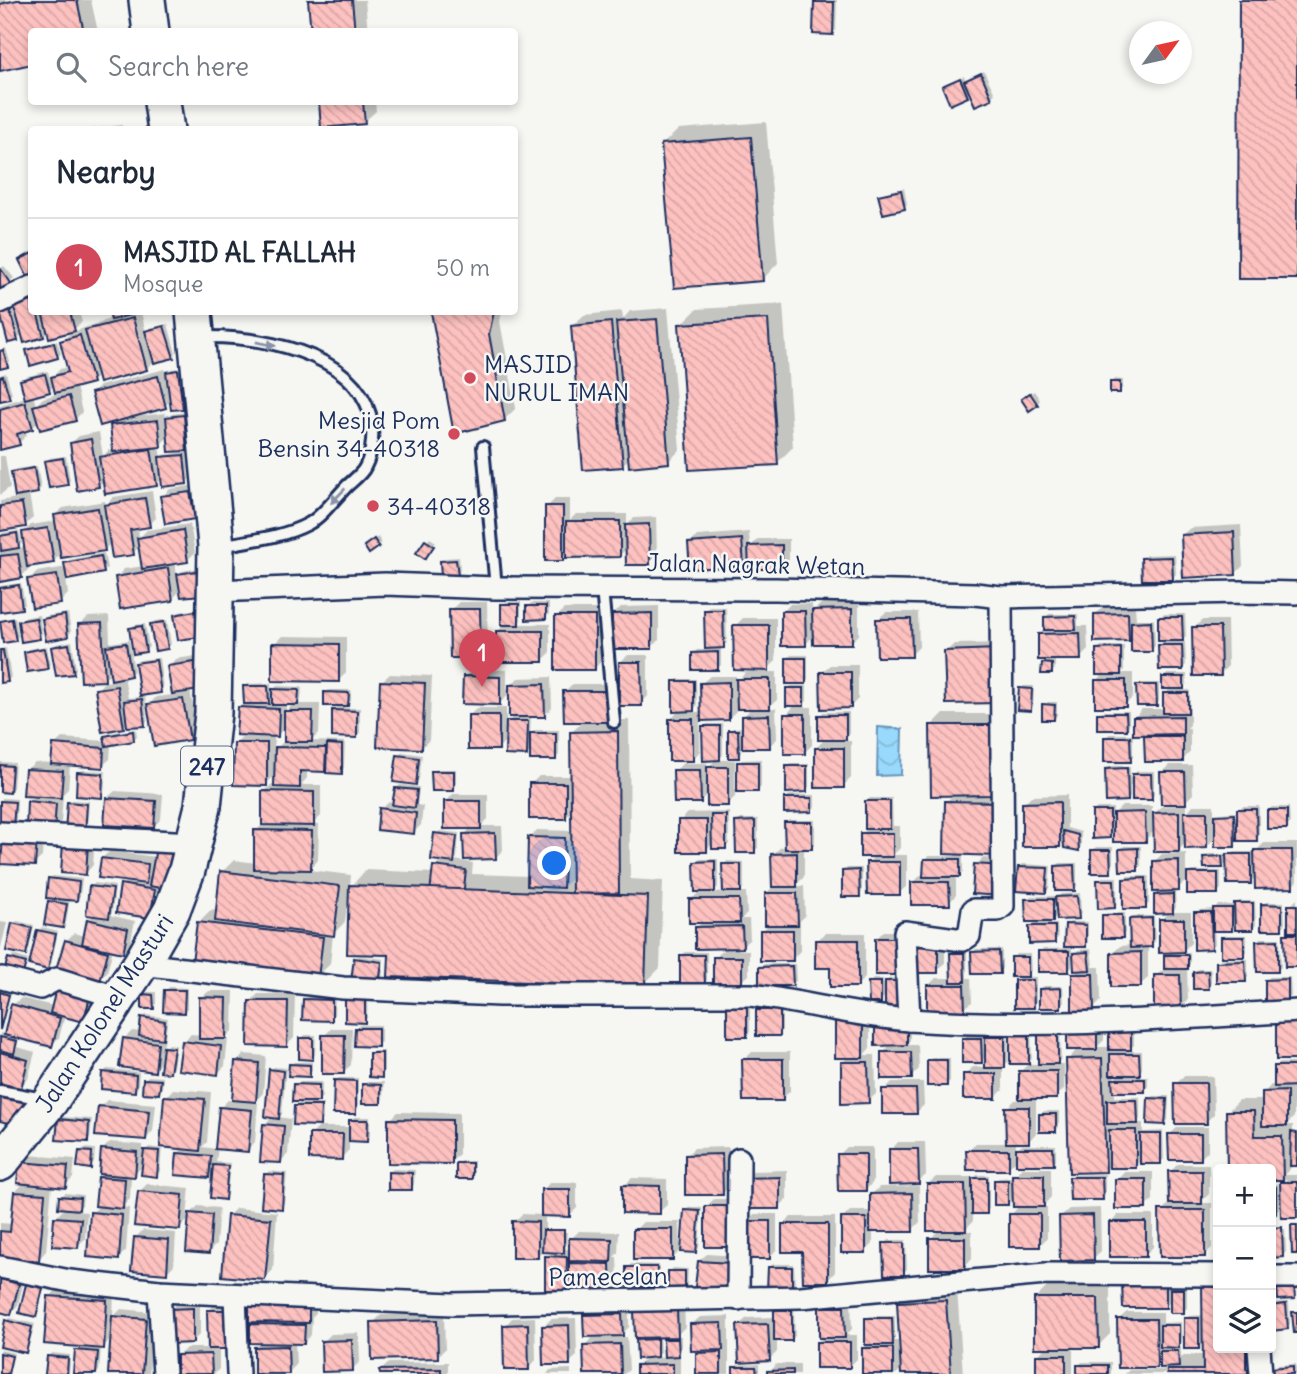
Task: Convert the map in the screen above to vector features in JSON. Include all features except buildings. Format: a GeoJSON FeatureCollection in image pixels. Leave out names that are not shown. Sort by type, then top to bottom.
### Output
{"type":"FeatureCollection","features":[{"type":"Feature","properties":{"kind":"main road"},"geometry":{"type":"LineString","coordinates":[[147,0],[150,28]]}},
{"type":"Feature","properties":{"kind":"main road"},"geometry":{"type":"LineString","coordinates":[[162,105],[165,126]]}},
{"type":"Feature","properties":{"kind":"main road","name":"Jalan Kolonel Masturi"},"geometry":{"type":"LineString","coordinates":[[0,1163],[50,1101],[141,964],[172,910],[187,870],[203,806],[213,713],[216,546],[196,325]]}},
{"type":"Feature","properties":{"kind":"street"},"geometry":{"type":"LineString","coordinates":[[0,302],[28,289]]}},
{"type":"Feature","properties":{"kind":"street","name":"Jalan Nagrak Wetan"},"geometry":{"type":"LineString","coordinates":[[215,591],[385,584],[496,588],[776,589],[1001,597],[1297,593]]}},
{"type":"Feature","properties":{"kind":"street"},"geometry":{"type":"LineString","coordinates":[[909,1020],[905,932],[963,940],[969,936],[973,909],[998,910],[1003,906],[1001,597]]}},
{"type":"Feature","properties":{"kind":"street"},"geometry":{"type":"LineString","coordinates":[[0,833],[193,843]]}},
{"type":"Feature","properties":{"kind":"street"},"geometry":{"type":"LineString","coordinates":[[141,964],[343,988],[499,995],[751,995],[860,1015],[909,1020],[1064,1022],[1297,1010]]}},
{"type":"Feature","properties":{"kind":"street"},"geometry":{"type":"LineString","coordinates":[[2,978],[40,988],[57,979],[117,997]]}},
{"type":"Feature","properties":{"kind":"street"},"geometry":{"type":"LineString","coordinates":[[738,1299],[739,1159]]}},
{"type":"Feature","properties":{"kind":"street","name":"Pamecelan"},"geometry":{"type":"LineString","coordinates":[[0,1267],[70,1281],[159,1292],[452,1304],[738,1299],[837,1294],[1046,1274],[1213,1275]]}},
{"type":"Feature","properties":{"kind":"street"},"geometry":{"type":"LineString","coordinates":[[1276,1277],[1297,1277]]}},
{"type":"Feature","properties":{"kind":"street"},"geometry":{"type":"LineString","coordinates":[[159,1292],[164,1374]]}},
{"type":"Feature","properties":{"kind":"street"},"geometry":{"type":"LineString","coordinates":[[235,1295],[238,1374]]}},
{"type":"Feature","properties":{"kind":"street"},"geometry":{"type":"LineString","coordinates":[[1259,1353],[1261,1374]]}},
{"type":"Feature","properties":{"kind":"lane"},"geometry":{"type":"LineString","coordinates":[[196,325],[229,337],[294,350],[320,359],[345,376],[358,389],[368,406],[372,423],[371,446],[365,467],[312,522],[284,534],[216,546]]}},
{"type":"Feature","properties":{"kind":"lane"},"geometry":{"type":"LineString","coordinates":[[483,447],[496,588]]}},
{"type":"Feature","properties":{"kind":"lane"},"geometry":{"type":"LineString","coordinates":[[602,588],[614,722]]}},
{"type":"Feature","properties":{"kind":"lane"},"geometry":{"type":"LineString","coordinates":[[0,1091],[50,1101]]}},
{"type":"Feature","properties":{"kind":"water"},"geometry":{"type":"Polygon","coordinates":[[[878,727],[902,729],[901,775],[877,776],[878,727]]]}},
{"type":"Feature","properties":{"kind":"place","name":"MASJID NURUL IMAN"},"geometry":{"type":"Point","coordinates":[470,378]}},
{"type":"Feature","properties":{"kind":"place","name":"Mesjid Pom Bensin 34-40318"},"geometry":{"type":"Point","coordinates":[454,434]}},
{"type":"Feature","properties":{"kind":"place","name":"34-40318"},"geometry":{"type":"Point","coordinates":[373,506]}},
{"type":"Feature","properties":{"kind":"place","name":"MASJID AL FALLAH"},"geometry":{"type":"Point","coordinates":[482,687]}}]}
